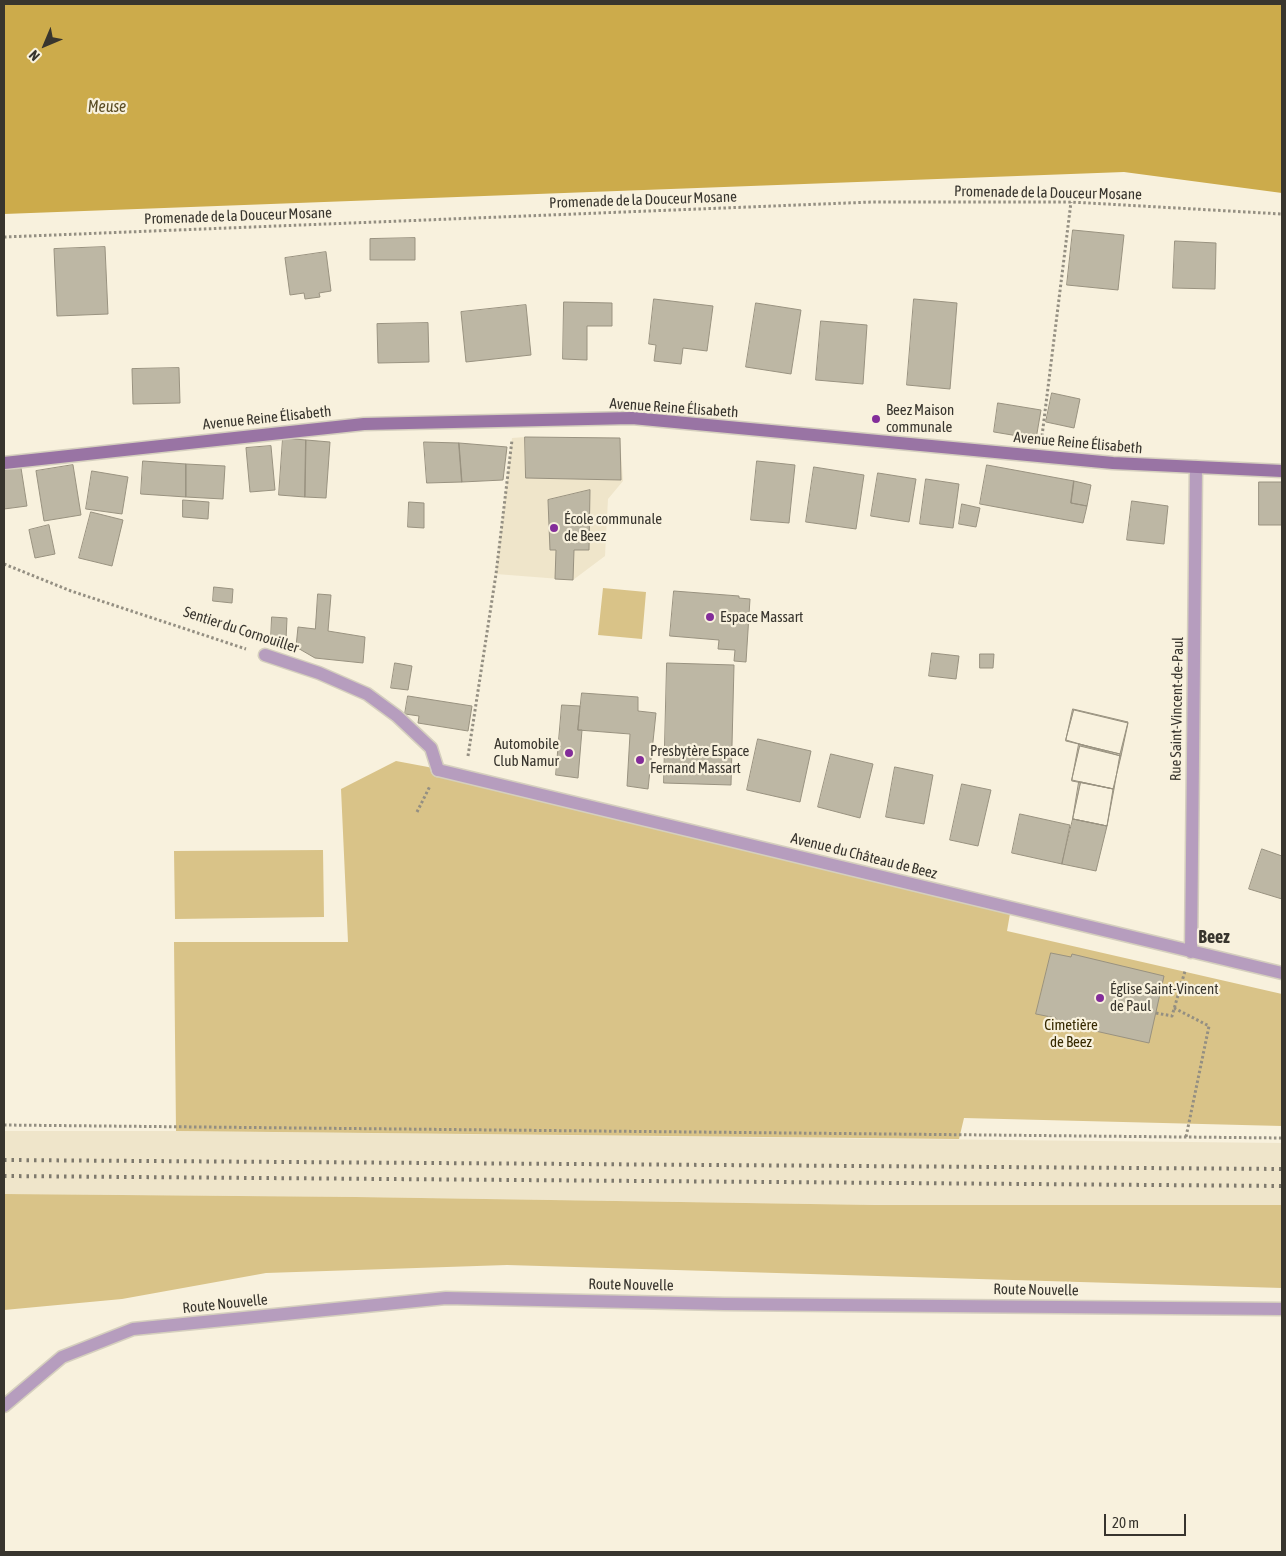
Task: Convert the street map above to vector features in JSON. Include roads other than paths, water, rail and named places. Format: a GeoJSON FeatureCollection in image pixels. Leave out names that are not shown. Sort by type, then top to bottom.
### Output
{"type":"FeatureCollection","features":[{"type":"Feature","properties":{"kind":"main road","name":"Avenue Reine Élisabeth"},"geometry":{"type":"LineString","coordinates":[[4,463],[364,424],[632,418],[1039,456],[1282,471]]}},
{"type":"Feature","properties":{"kind":"street","name":"Rue Saint-Vincent-de-Paul"},"geometry":{"type":"LineString","coordinates":[[1191,952],[1196,467]]}},
{"type":"Feature","properties":{"kind":"street","name":"Sentier du Cornouiller"},"geometry":{"type":"LineString","coordinates":[[265,655],[319,673],[367,694],[397,716],[431,748],[438,770]]}},
{"type":"Feature","properties":{"kind":"street","name":"Avenue du Château de Beez"},"geometry":{"type":"LineString","coordinates":[[438,770],[1282,973]]}},
{"type":"Feature","properties":{"kind":"street","name":"Route Nouvelle"},"geometry":{"type":"LineString","coordinates":[[4,1406],[62,1358],[133,1329],[446,1298],[1282,1309]]}},
{"type":"Feature","properties":{"kind":"water","name":"Meuse"},"geometry":{"type":"Polygon","coordinates":[[[4,4],[1282,4],[1282,193],[1124,172],[4,214],[4,4]]]}},
{"type":"Feature","properties":{"kind":"railway"},"geometry":{"type":"LineString","coordinates":[[4,1160],[1282,1169]]}},
{"type":"Feature","properties":{"kind":"railway"},"geometry":{"type":"LineString","coordinates":[[4,1176],[1282,1186]]}},
{"type":"Feature","properties":{"kind":"place","name":"Beez Maison communale"},"geometry":{"type":"Point","coordinates":[876,419]}},
{"type":"Feature","properties":{"kind":"place","name":"École communale de Beez"},"geometry":{"type":"Point","coordinates":[554,528]}},
{"type":"Feature","properties":{"kind":"place","name":"Espace Massart"},"geometry":{"type":"Point","coordinates":[710,617]}},
{"type":"Feature","properties":{"kind":"place","name":"Automobile Club Namur"},"geometry":{"type":"Point","coordinates":[569,753]}},
{"type":"Feature","properties":{"kind":"place","name":"Presbytère Espace Fernand Massart"},"geometry":{"type":"Point","coordinates":[640,760]}},
{"type":"Feature","properties":{"kind":"place","name":"Église Saint-Vincent de Paul"},"geometry":{"type":"Point","coordinates":[1100,998]}},
{"type":"Feature","properties":{"kind":"district","name":"Beez"},"geometry":{"type":"Point","coordinates":[1214,937]}},
{"type":"Feature","properties":{"kind":"park label","name":"Cimetière de Beez"},"geometry":{"type":"Point","coordinates":[1071,1034]}}]}
